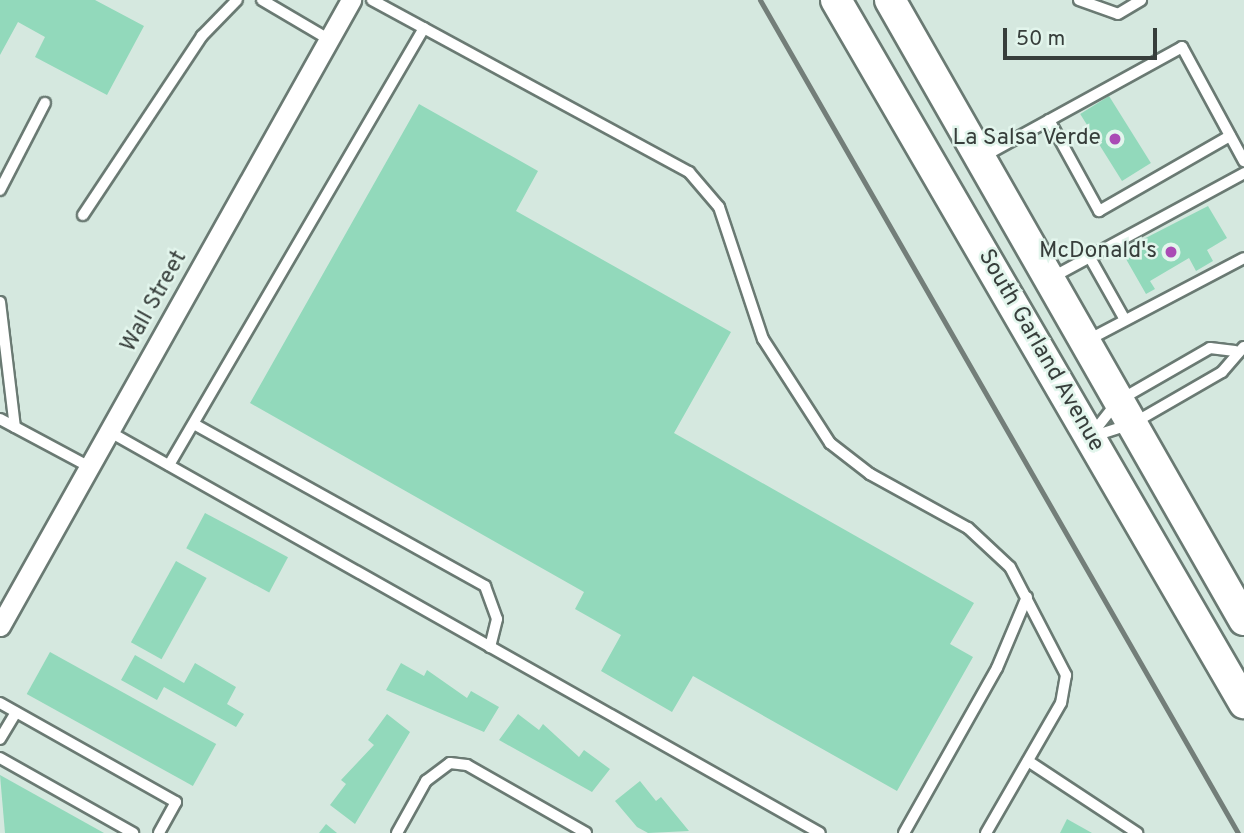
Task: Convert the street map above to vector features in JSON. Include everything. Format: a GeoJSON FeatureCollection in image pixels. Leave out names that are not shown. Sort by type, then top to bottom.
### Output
{"type":"FeatureCollection","features":[{"type":"Feature","properties":{"kind":"main road","name":"South Garland Avenue"},"geometry":{"type":"LineString","coordinates":[[836,0],[1244,703]]}},
{"type":"Feature","properties":{"kind":"main road","name":"South Garland Avenue"},"geometry":{"type":"LineString","coordinates":[[890,0],[1244,620]]}},
{"type":"Feature","properties":{"kind":"street","name":"Wall Street"},"geometry":{"type":"LineString","coordinates":[[0,626],[351,0]]}},
{"type":"Feature","properties":{"kind":"lane"},"geometry":{"type":"LineString","coordinates":[[83,215],[202,36],[237,0]]}},
{"type":"Feature","properties":{"kind":"lane"},"geometry":{"type":"LineString","coordinates":[[262,0],[330,40]]}},
{"type":"Feature","properties":{"kind":"lane"},"geometry":{"type":"LineString","coordinates":[[372,0],[698,180],[719,206],[763,339],[830,443],[870,474],[968,528],[1010,567],[1066,675],[1061,703],[986,833]]}},
{"type":"Feature","properties":{"kind":"lane"},"geometry":{"type":"LineString","coordinates":[[1080,0],[1118,14],[1141,0]]}},
{"type":"Feature","properties":{"kind":"lane"},"geometry":{"type":"LineString","coordinates":[[169,465],[424,28]]}},
{"type":"Feature","properties":{"kind":"lane"},"geometry":{"type":"LineString","coordinates":[[981,158],[1182,47],[1244,162]]}},
{"type":"Feature","properties":{"kind":"lane"},"geometry":{"type":"LineString","coordinates":[[0,190],[45,103]]}},
{"type":"Feature","properties":{"kind":"lane"},"geometry":{"type":"LineString","coordinates":[[1049,120],[1099,211],[1230,136]]}},
{"type":"Feature","properties":{"kind":"lane"},"geometry":{"type":"LineString","coordinates":[[1049,278],[1244,173]]}},
{"type":"Feature","properties":{"kind":"lane"},"geometry":{"type":"LineString","coordinates":[[1089,256],[1125,320]]}},
{"type":"Feature","properties":{"kind":"lane"},"geometry":{"type":"LineString","coordinates":[[1085,342],[1244,258]]}},
{"type":"Feature","properties":{"kind":"lane"},"geometry":{"type":"LineString","coordinates":[[0,302],[15,427]]}},
{"type":"Feature","properties":{"kind":"lane"},"geometry":{"type":"LineString","coordinates":[[1090,437],[1210,348],[1240,349]]}},
{"type":"Feature","properties":{"kind":"lane"},"geometry":{"type":"LineString","coordinates":[[1090,437],[1125,412],[1222,372],[1240,349]]}},
{"type":"Feature","properties":{"kind":"lane"},"geometry":{"type":"LineString","coordinates":[[0,419],[90,467]]}},
{"type":"Feature","properties":{"kind":"lane"},"geometry":{"type":"LineString","coordinates":[[194,424],[485,586],[497,619],[490,647]]}},
{"type":"Feature","properties":{"kind":"lane"},"geometry":{"type":"LineString","coordinates":[[110,432],[820,833]]}},
{"type":"Feature","properties":{"kind":"lane"},"geometry":{"type":"LineString","coordinates":[[904,833],[997,668],[1027,597]]}},
{"type":"Feature","properties":{"kind":"lane"},"geometry":{"type":"LineString","coordinates":[[0,703],[176,802],[159,833]]}},
{"type":"Feature","properties":{"kind":"lane"},"geometry":{"type":"LineString","coordinates":[[0,739],[16,712]]}},
{"type":"Feature","properties":{"kind":"lane"},"geometry":{"type":"LineString","coordinates":[[0,758],[133,833]]}},
{"type":"Feature","properties":{"kind":"lane"},"geometry":{"type":"LineString","coordinates":[[1028,761],[1137,833]]}},
{"type":"Feature","properties":{"kind":"lane"},"geometry":{"type":"LineString","coordinates":[[397,833],[426,781],[450,763],[467,765],[586,833]]}},
{"type":"Feature","properties":{"kind":"building"},"geometry":{"type":"Polygon","coordinates":[[[0,0],[95,0],[144,26],[107,95],[35,57],[45,37],[18,22],[0,55],[0,0]]]}},
{"type":"Feature","properties":{"kind":"building"},"geometry":{"type":"Polygon","coordinates":[[[1109,96],[1151,163],[1122,181],[1080,114],[1109,96]]]}},
{"type":"Feature","properties":{"kind":"building"},"geometry":{"type":"Polygon","coordinates":[[[419,104],[538,171],[516,211],[731,332],[674,433],[974,603],[950,644],[973,657],[897,791],[693,676],[672,712],[601,671],[621,635],[575,609],[584,592],[250,403],[419,104]]]}},
{"type":"Feature","properties":{"kind":"building","name":"McDonald's"},"geometry":{"type":"Polygon","coordinates":[[[1208,206],[1227,238],[1207,250],[1213,261],[1196,271],[1189,258],[1150,281],[1155,289],[1146,294],[1126,259],[1135,255],[1130,246],[1208,206]]]}},
{"type":"Feature","properties":{"kind":"building"},"geometry":{"type":"Polygon","coordinates":[[[205,513],[288,557],[269,592],[186,548],[205,513]]]}},
{"type":"Feature","properties":{"kind":"building"},"geometry":{"type":"Polygon","coordinates":[[[176,561],[207,578],[162,659],[131,642],[176,561]]]}},
{"type":"Feature","properties":{"kind":"building"},"geometry":{"type":"Polygon","coordinates":[[[50,652],[216,744],[193,786],[27,694],[50,652]]]}},
{"type":"Feature","properties":{"kind":"building"},"geometry":{"type":"Polygon","coordinates":[[[135,655],[184,683],[195,663],[236,687],[227,704],[244,714],[236,727],[164,687],[157,700],[121,680],[135,655]]]}},
{"type":"Feature","properties":{"kind":"building"},"geometry":{"type":"Polygon","coordinates":[[[401,663],[424,676],[427,670],[467,698],[471,691],[499,707],[484,732],[386,690],[401,663]]]}},
{"type":"Feature","properties":{"kind":"building"},"geometry":{"type":"Polygon","coordinates":[[[387,714],[410,732],[355,824],[330,805],[346,784],[341,780],[374,745],[368,740],[387,714]]]}},
{"type":"Feature","properties":{"kind":"building"},"geometry":{"type":"Polygon","coordinates":[[[518,714],[539,730],[543,724],[579,757],[584,750],[610,769],[592,792],[499,740],[518,714]]]}},
{"type":"Feature","properties":{"kind":"building"},"geometry":{"type":"Polygon","coordinates":[[[0,775],[104,833],[5,833],[0,775]]]}},
{"type":"Feature","properties":{"kind":"building"},"geometry":{"type":"Polygon","coordinates":[[[640,781],[656,801],[661,797],[689,831],[648,833],[637,827],[615,801],[640,781]]]}},
{"type":"Feature","properties":{"kind":"building"},"geometry":{"type":"Polygon","coordinates":[[[1067,819],[1092,833],[1060,833],[1067,819]]]}},
{"type":"Feature","properties":{"kind":"building"},"geometry":{"type":"Polygon","coordinates":[[[326,824],[337,833],[319,833],[326,824]]]}},
{"type":"Feature","properties":{"kind":"railway"},"geometry":{"type":"LineString","coordinates":[[760,0],[1238,833]]}},
{"type":"Feature","properties":{"kind":"place","name":"La Salsa Verde"},"geometry":{"type":"Point","coordinates":[1115,139]}},
{"type":"Feature","properties":{"kind":"place","name":"McDonald's"},"geometry":{"type":"Point","coordinates":[1171,252]}}]}
